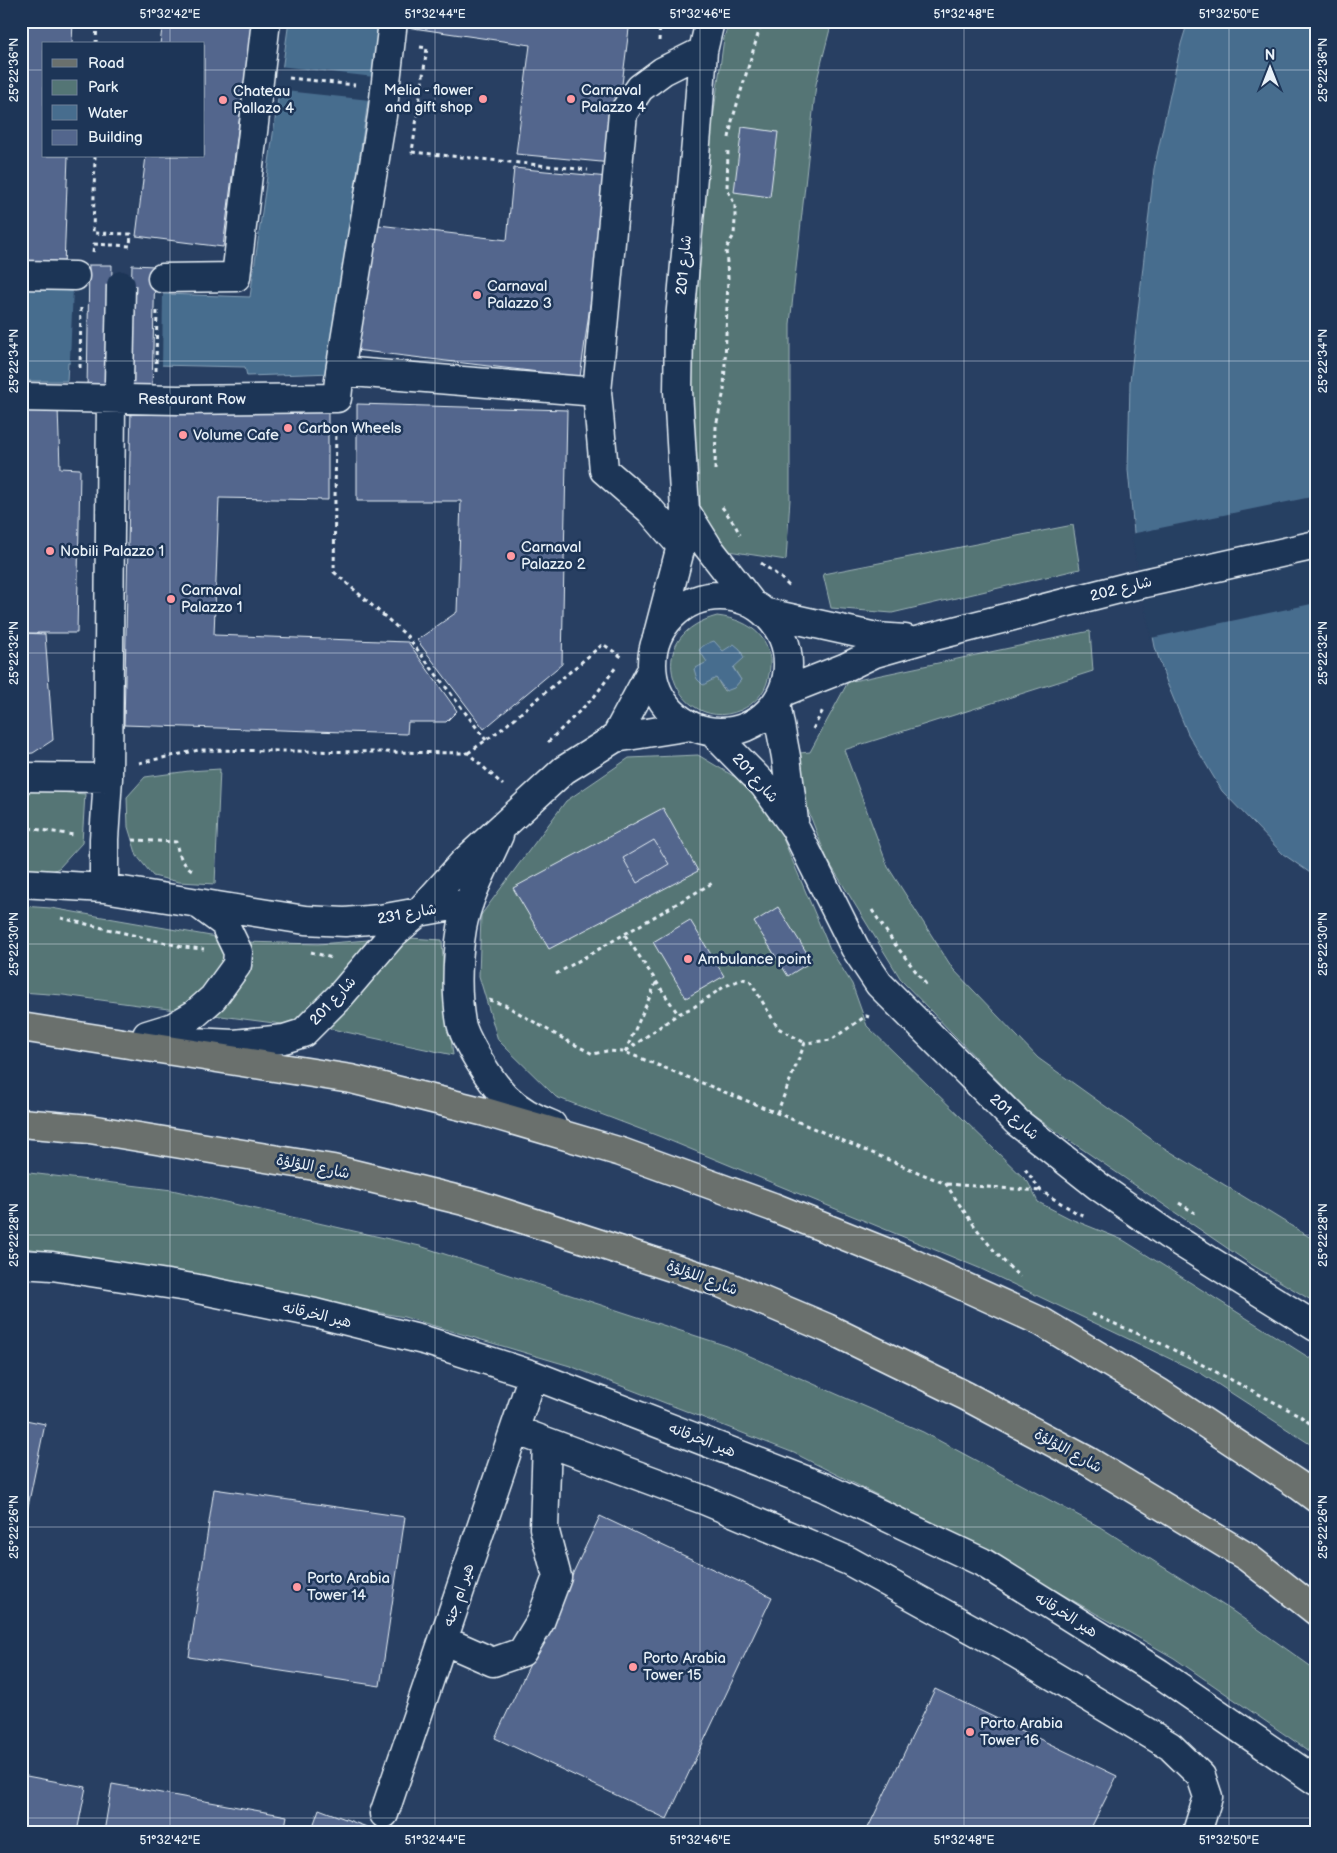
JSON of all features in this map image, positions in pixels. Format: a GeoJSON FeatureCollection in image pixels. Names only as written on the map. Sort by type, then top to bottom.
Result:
{"type":"FeatureCollection","features":[{"type":"Feature","properties":{"kind":"main road"},"geometry":{"type":"LineString","coordinates":[[21,1027],[351,1079],[485,1112],[621,1152],[773,1207],[910,1262],[1042,1322],[1158,1392],[1316,1498]]}},
{"type":"Feature","properties":{"kind":"main road","name":"شارع اللؤلؤة"},"geometry":{"type":"LineString","coordinates":[[21,1123],[90,1129],[333,1170],[476,1204],[718,1282],[827,1328],[957,1391],[1088,1461],[1247,1557],[1316,1611]]}},
{"type":"Feature","properties":{"kind":"street"},"geometry":{"type":"LineString","coordinates":[[160,291],[236,277],[266,21]]}},
{"type":"Feature","properties":{"kind":"street"},"geometry":{"type":"LineString","coordinates":[[393,21],[382,116],[340,371],[597,392]]}},
{"type":"Feature","properties":{"kind":"street","name":"شارع 201"},"geometry":{"type":"LineString","coordinates":[[658,634],[681,546],[685,510],[678,391],[679,331],[703,51],[710,21]]}},
{"type":"Feature","properties":{"kind":"street"},"geometry":{"type":"LineString","coordinates":[[681,546],[650,510],[604,470],[597,392],[624,113],[640,88],[663,71],[703,51]]}},
{"type":"Feature","properties":{"kind":"street"},"geometry":{"type":"LineString","coordinates":[[21,275],[78,289]]}},
{"type":"Feature","properties":{"kind":"street"},"geometry":{"type":"LineString","coordinates":[[104,888],[104,839],[108,774],[114,400],[121,285]]}},
{"type":"Feature","properties":{"kind":"street","name":"Restaurant Row"},"geometry":{"type":"LineString","coordinates":[[21,396],[114,400],[337,398],[340,371]]}},
{"type":"Feature","properties":{"kind":"street","name":"شارع 201"},"geometry":{"type":"LineString","coordinates":[[685,510],[708,547],[759,607]]}},
{"type":"Feature","properties":{"kind":"street","name":"شارع 202"},"geometry":{"type":"LineString","coordinates":[[780,698],[875,653],[927,638],[1127,587],[1316,545]]}},
{"type":"Feature","properties":{"kind":"street"},"geometry":{"type":"LineString","coordinates":[[729,595],[759,607],[781,630],[788,650],[789,672],[780,698],[766,715],[754,723],[726,732],[701,729],[676,716],[664,703],[655,687],[652,669],[654,646],[658,634],[670,617],[687,603],[707,596],[729,595]]}},
{"type":"Feature","properties":{"kind":"street","name":"شارع 202"},"geometry":{"type":"LineString","coordinates":[[759,607],[876,637],[898,639],[927,638]]}},
{"type":"Feature","properties":{"kind":"street","name":"شارع 201"},"geometry":{"type":"LineString","coordinates":[[615,738],[652,669]]}},
{"type":"Feature","properties":{"kind":"street","name":"شارع 201"},"geometry":{"type":"LineString","coordinates":[[780,698],[788,782],[795,828]]}},
{"type":"Feature","properties":{"kind":"street","name":"شارع 201"},"geometry":{"type":"LineString","coordinates":[[101,1039],[234,1044],[284,1039],[303,1033],[341,995],[393,934],[419,912],[465,861],[505,822],[564,770],[615,738],[701,729],[764,784],[795,828],[854,948],[879,984],[1016,1122],[1098,1186],[1167,1234],[1316,1327]]}},
{"type":"Feature","properties":{"kind":"street"},"geometry":{"type":"LineString","coordinates":[[21,777],[108,774]]}},
{"type":"Feature","properties":{"kind":"street","name":"شارع 201"},"geometry":{"type":"LineString","coordinates":[[505,822],[469,902],[462,927],[458,989],[461,1025],[492,1082],[506,1098],[522,1111],[545,1123],[621,1152]]}},
{"type":"Feature","properties":{"kind":"street","name":"شارع 231"},"geometry":{"type":"LineString","coordinates":[[21,883],[104,888],[305,920],[345,922],[380,919],[469,902]]}},
{"type":"Feature","properties":{"kind":"street"},"geometry":{"type":"LineString","coordinates":[[101,1039],[150,1035],[173,1027],[195,1014],[213,998],[227,981],[237,965],[238,952],[224,923],[194,902]]}},
{"type":"Feature","properties":{"kind":"street","name":"هير الخرقانه"},"geometry":{"type":"LineString","coordinates":[[21,1264],[52,1266],[193,1288],[315,1313],[427,1342],[533,1375],[823,1487],[982,1562],[1158,1674],[1315,1780]]}},
{"type":"Feature","properties":{"kind":"street","name":"هير ام جنه"},"geometry":{"type":"LineString","coordinates":[[384,1814],[533,1375]]}},
{"type":"Feature","properties":{"kind":"street"},"geometry":{"type":"LineString","coordinates":[[515,1430],[704,1500],[849,1561],[1085,1694],[1170,1746],[1201,1776],[1208,1797],[1197,1832]]}},
{"type":"Feature","properties":{"kind":"street"},"geometry":{"type":"LineString","coordinates":[[443,1640],[493,1662],[522,1652],[540,1622],[557,1577],[544,1528],[547,1442]]}},
{"type":"Feature","properties":{"kind":"path"},"geometry":{"type":"LineString","coordinates":[[96,42],[97,21]]}},
{"type":"Feature","properties":{"kind":"path"},"geometry":{"type":"LineString","coordinates":[[659,47],[660,21]]}},
{"type":"Feature","properties":{"kind":"path"},"geometry":{"type":"LineString","coordinates":[[729,140],[732,121],[762,21]]}},
{"type":"Feature","properties":{"kind":"path"},"geometry":{"type":"LineString","coordinates":[[418,47],[427,48],[412,152],[618,173]]}},
{"type":"Feature","properties":{"kind":"path"},"geometry":{"type":"LineString","coordinates":[[287,78],[379,88]]}},
{"type":"Feature","properties":{"kind":"path"},"geometry":{"type":"LineString","coordinates":[[715,478],[716,426],[724,391],[728,278],[726,248],[734,235],[736,220],[736,205],[727,189],[728,147]]}},
{"type":"Feature","properties":{"kind":"path"},"geometry":{"type":"LineString","coordinates":[[94,244],[130,246],[131,234],[93,233],[95,158]]}},
{"type":"Feature","properties":{"kind":"path"},"geometry":{"type":"LineString","coordinates":[[78,289],[81,320],[80,373]]}},
{"type":"Feature","properties":{"kind":"path"},"geometry":{"type":"LineString","coordinates":[[156,375],[155,322],[160,291]]}},
{"type":"Feature","properties":{"kind":"path"},"geometry":{"type":"LineString","coordinates":[[81,320],[88,321]]}},
{"type":"Feature","properties":{"kind":"path"},"geometry":{"type":"LineString","coordinates":[[336,425],[334,572],[407,636],[486,740]]}},
{"type":"Feature","properties":{"kind":"path"},"geometry":{"type":"LineString","coordinates":[[717,501],[736,525],[741,539]]}},
{"type":"Feature","properties":{"kind":"path"},"geometry":{"type":"LineString","coordinates":[[754,558],[780,577],[793,590]]}},
{"type":"Feature","properties":{"kind":"path"},"geometry":{"type":"LineString","coordinates":[[108,774],[199,750],[468,752],[503,728],[603,644],[624,657],[594,698],[546,745]]}},
{"type":"Feature","properties":{"kind":"path"},"geometry":{"type":"LineString","coordinates":[[810,733],[825,706]]}},
{"type":"Feature","properties":{"kind":"path"},"geometry":{"type":"LineString","coordinates":[[468,752],[504,786],[499,791]]}},
{"type":"Feature","properties":{"kind":"path"},"geometry":{"type":"LineString","coordinates":[[556,974],[714,882]]}},
{"type":"Feature","properties":{"kind":"path"},"geometry":{"type":"LineString","coordinates":[[868,905],[899,951],[928,987]]}},
{"type":"Feature","properties":{"kind":"path"},"geometry":{"type":"LineString","coordinates":[[60,917],[183,947],[238,952]]}},
{"type":"Feature","properties":{"kind":"path"},"geometry":{"type":"LineString","coordinates":[[625,934],[678,1014]]}},
{"type":"Feature","properties":{"kind":"path"},"geometry":{"type":"LineString","coordinates":[[302,950],[363,968]]}},
{"type":"Feature","properties":{"kind":"path"},"geometry":{"type":"LineString","coordinates":[[625,1052],[678,1014],[694,1007],[725,986],[743,979],[750,981],[778,1028],[806,1042]]}},
{"type":"Feature","properties":{"kind":"path"},"geometry":{"type":"LineString","coordinates":[[625,1052],[656,983]]}},
{"type":"Feature","properties":{"kind":"path"},"geometry":{"type":"LineString","coordinates":[[483,998],[505,1005],[560,1037],[594,1054],[607,1051],[625,1052],[946,1184],[1041,1192]]}},
{"type":"Feature","properties":{"kind":"path"},"geometry":{"type":"LineString","coordinates":[[946,1184],[960,1206],[1004,1262],[1023,1279]]}},
{"type":"Feature","properties":{"kind":"path"},"geometry":{"type":"LineString","coordinates":[[1178,1202],[1202,1217]]}},
{"type":"Feature","properties":{"kind":"path"},"geometry":{"type":"LineString","coordinates":[[1091,1314],[1164,1345],[1299,1415],[1316,1428]]}},
{"type":"Feature","properties":{"kind":"green space"},"geometry":{"type":"Polygon","coordinates":[[[729,21],[832,21],[816,84],[790,324],[790,499],[786,560],[722,550],[691,502],[691,280],[724,38],[729,21]]]}},
{"type":"Feature","properties":{"kind":"green space"},"geometry":{"type":"Polygon","coordinates":[[[1073,525],[1080,569],[892,613],[831,608],[823,574],[1073,525]]]}},
{"type":"Feature","properties":{"kind":"green space"},"geometry":{"type":"Polygon","coordinates":[[[717,616],[741,622],[759,635],[765,643],[769,654],[770,666],[767,684],[762,693],[750,705],[741,710],[719,715],[700,710],[684,698],[675,681],[672,663],[677,644],[691,627],[717,616]],[[723,651],[707,662],[724,691],[734,687],[741,680],[723,651]]]}},
{"type":"Feature","properties":{"kind":"green space"},"geometry":{"type":"Polygon","coordinates":[[[1090,631],[1093,671],[844,750],[888,867],[953,969],[1038,1058],[1161,1146],[1316,1241],[1316,1303],[1249,1263],[1028,1112],[902,981],[827,859],[804,800],[800,753],[810,752],[848,682],[1090,631]]]}},
{"type":"Feature","properties":{"kind":"green space"},"geometry":{"type":"Polygon","coordinates":[[[698,755],[735,777],[773,815],[830,949],[852,984],[867,1026],[1028,1182],[1038,1202],[1071,1219],[1123,1240],[1316,1362],[1316,1448],[1202,1374],[979,1268],[661,1137],[556,1097],[498,1040],[479,976],[481,915],[566,801],[629,758],[698,755]]]}},
{"type":"Feature","properties":{"kind":"green space"},"geometry":{"type":"Polygon","coordinates":[[[220,769],[215,884],[179,882],[153,876],[137,856],[128,827],[127,797],[145,777],[220,769]]]}},
{"type":"Feature","properties":{"kind":"green space"},"geometry":{"type":"Polygon","coordinates":[[[32,790],[85,794],[82,843],[59,868],[46,874],[21,873],[21,802],[32,790]]]}},
{"type":"Feature","properties":{"kind":"green space"},"geometry":{"type":"Polygon","coordinates":[[[21,906],[51,908],[245,942],[318,944],[368,940],[314,1009],[289,1025],[63,995],[21,992],[21,906]]]}},
{"type":"Feature","properties":{"kind":"green space"},"geometry":{"type":"Polygon","coordinates":[[[409,938],[442,940],[444,979],[453,1055],[327,1028],[409,938]]]}},
{"type":"Feature","properties":{"kind":"green space"},"geometry":{"type":"Polygon","coordinates":[[[21,1172],[172,1190],[420,1246],[727,1346],[923,1432],[1100,1527],[1234,1612],[1316,1670],[1316,1756],[1174,1658],[972,1543],[794,1453],[570,1366],[404,1317],[21,1247],[21,1172]]]}},
{"type":"Feature","properties":{"kind":"water"},"geometry":{"type":"Polygon","coordinates":[[[289,21],[380,21],[338,301],[333,373],[247,376],[245,367],[68,363],[67,381],[28,381],[28,379],[21,379],[21,289],[250,297],[289,21]]]}},
{"type":"Feature","properties":{"kind":"water"},"geometry":{"type":"Polygon","coordinates":[[[1188,21],[1316,21],[1316,877],[1283,854],[1222,791],[1188,734],[1167,683],[1155,647],[1135,543],[1128,470],[1130,382],[1154,169],[1181,44],[1188,21]]]}},
{"type":"Feature","properties":{"kind":"water"},"geometry":{"type":"Polygon","coordinates":[[[714,641],[723,651],[734,644],[740,649],[744,658],[733,668],[741,680],[734,688],[726,691],[716,678],[703,685],[697,679],[694,669],[707,662],[699,650],[706,644],[714,641]]]}},
{"type":"Feature","properties":{"kind":"pier"},"geometry":{"type":"Polygon","coordinates":[[[279,66],[374,77],[370,100],[276,90],[279,66]]]}},
{"type":"Feature","properties":{"kind":"pier"},"geometry":{"type":"Polygon","coordinates":[[[73,288],[163,292],[162,368],[70,366],[69,383],[73,288]]]}},
{"type":"Feature","properties":{"kind":"pier"},"geometry":{"type":"Polygon","coordinates":[[[1316,496],[1316,603],[1151,638],[1131,534],[1316,496]]]}},
{"type":"Feature","properties":{"kind":"building"},"geometry":{"type":"Polygon","coordinates":[[[21,21],[73,21],[72,42],[42,42],[42,158],[68,158],[64,267],[21,266],[21,21]]]}},
{"type":"Feature","properties":{"kind":"building","name":"Chateau Pallazo 4"},"geometry":{"type":"Polygon","coordinates":[[[163,21],[252,21],[223,247],[136,236],[146,158],[205,158],[205,42],[160,42],[163,21]]]}},
{"type":"Feature","properties":{"kind":"building","name":"Carnaval Palazzo 4"},"geometry":{"type":"Polygon","coordinates":[[[407,21],[630,21],[612,163],[516,154],[530,45],[406,27],[407,21]]]}},
{"type":"Feature","properties":{"kind":"building"},"geometry":{"type":"Polygon","coordinates":[[[742,127],[778,132],[770,197],[734,192],[742,127]]]}},
{"type":"Feature","properties":{"kind":"building","name":"Carnaval Palazzo 3"},"geometry":{"type":"Polygon","coordinates":[[[514,168],[608,177],[580,377],[355,350],[370,224],[507,240],[514,168]]]}},
{"type":"Feature","properties":{"kind":"building"},"geometry":{"type":"Polygon","coordinates":[[[89,265],[112,265],[110,389],[87,389],[89,265]]]}},
{"type":"Feature","properties":{"kind":"building"},"geometry":{"type":"Polygon","coordinates":[[[132,265],[155,266],[152,389],[128,389],[132,265]]]}},
{"type":"Feature","properties":{"kind":"building","name":"Carnaval Palazzo 2"},"geometry":{"type":"Polygon","coordinates":[[[357,404],[567,410],[562,664],[484,729],[417,640],[457,612],[461,501],[357,501],[357,404]]]}},
{"type":"Feature","properties":{"kind":"building","name":"Nobili Palazzo 1"},"geometry":{"type":"Polygon","coordinates":[[[21,407],[58,408],[60,468],[80,469],[77,633],[21,633],[21,407]]]}},
{"type":"Feature","properties":{"kind":"building","name":"Carnaval Palazzo 1"},"geometry":{"type":"Polygon","coordinates":[[[131,408],[328,412],[328,500],[219,498],[214,635],[408,642],[457,711],[446,722],[408,722],[407,734],[124,725],[131,408]]]}},
{"type":"Feature","properties":{"kind":"building"},"geometry":{"type":"Polygon","coordinates":[[[21,633],[45,634],[53,740],[33,753],[22,754],[22,765],[21,633]]]}},
{"type":"Feature","properties":{"kind":"building"},"geometry":{"type":"Polygon","coordinates":[[[663,808],[698,871],[549,949],[513,888],[663,808]]]}},
{"type":"Feature","properties":{"kind":"building"},"geometry":{"type":"Polygon","coordinates":[[[654,840],[669,864],[637,883],[623,858],[654,840]]]}},
{"type":"Feature","properties":{"kind":"building"},"geometry":{"type":"Polygon","coordinates":[[[778,907],[812,961],[788,976],[754,922],[778,907]]]}},
{"type":"Feature","properties":{"kind":"building","name":"Ambulance point"},"geometry":{"type":"Polygon","coordinates":[[[690,920],[724,976],[686,998],[653,942],[690,920]]]}},
{"type":"Feature","properties":{"kind":"building"},"geometry":{"type":"Polygon","coordinates":[[[21,1419],[45,1424],[21,1540],[21,1419]]]}},
{"type":"Feature","properties":{"kind":"building","name":"Porto Arabia Tower 14"},"geometry":{"type":"Polygon","coordinates":[[[214,1489],[405,1517],[380,1686],[189,1657],[214,1489]]]}},
{"type":"Feature","properties":{"kind":"building","name":"Porto Arabia Tower 15"},"geometry":{"type":"Polygon","coordinates":[[[600,1516],[772,1597],[667,1819],[495,1738],[600,1516]]]}},
{"type":"Feature","properties":{"kind":"building","name":"Porto Arabia Tower 16"},"geometry":{"type":"Polygon","coordinates":[[[935,1689],[1117,1776],[1089,1832],[866,1832],[935,1689]]]}},
{"type":"Feature","properties":{"kind":"building"},"geometry":{"type":"Polygon","coordinates":[[[21,1775],[86,1787],[77,1832],[21,1832],[21,1775]]]}},
{"type":"Feature","properties":{"kind":"building"},"geometry":{"type":"Polygon","coordinates":[[[112,1784],[287,1816],[284,1832],[104,1832],[112,1784]]]}},
{"type":"Feature","properties":{"kind":"building"},"geometry":{"type":"Polygon","coordinates":[[[319,1809],[380,1832],[311,1832],[319,1809]]]}},
{"type":"Feature","properties":{"kind":"place","name":"Melia - flower and gift shop"},"geometry":{"type":"Point","coordinates":[483,99]}},
{"type":"Feature","properties":{"kind":"place","name":"Carnaval Palazzo 4"},"geometry":{"type":"Point","coordinates":[571,99]}},
{"type":"Feature","properties":{"kind":"place","name":"Chateau Pallazo 4"},"geometry":{"type":"Point","coordinates":[223,100]}},
{"type":"Feature","properties":{"kind":"place","name":"Carnaval Palazzo 3"},"geometry":{"type":"Point","coordinates":[477,295]}},
{"type":"Feature","properties":{"kind":"place","name":"Carbon Wheels"},"geometry":{"type":"Point","coordinates":[288,428]}},
{"type":"Feature","properties":{"kind":"place","name":"Volume Cafe"},"geometry":{"type":"Point","coordinates":[183,435]}},
{"type":"Feature","properties":{"kind":"place","name":"Nobili Palazzo 1"},"geometry":{"type":"Point","coordinates":[50,551]}},
{"type":"Feature","properties":{"kind":"place","name":"Carnaval Palazzo 2"},"geometry":{"type":"Point","coordinates":[511,556]}},
{"type":"Feature","properties":{"kind":"place","name":"Carnaval Palazzo 1"},"geometry":{"type":"Point","coordinates":[171,599]}},
{"type":"Feature","properties":{"kind":"place","name":"Ambulance point"},"geometry":{"type":"Point","coordinates":[688,959]}},
{"type":"Feature","properties":{"kind":"place","name":"Porto Arabia Tower 14"},"geometry":{"type":"Point","coordinates":[297,1587]}},
{"type":"Feature","properties":{"kind":"place","name":"Porto Arabia Tower 15"},"geometry":{"type":"Point","coordinates":[633,1667]}},
{"type":"Feature","properties":{"kind":"place","name":"Porto Arabia Tower 16"},"geometry":{"type":"Point","coordinates":[970,1732]}}]}
